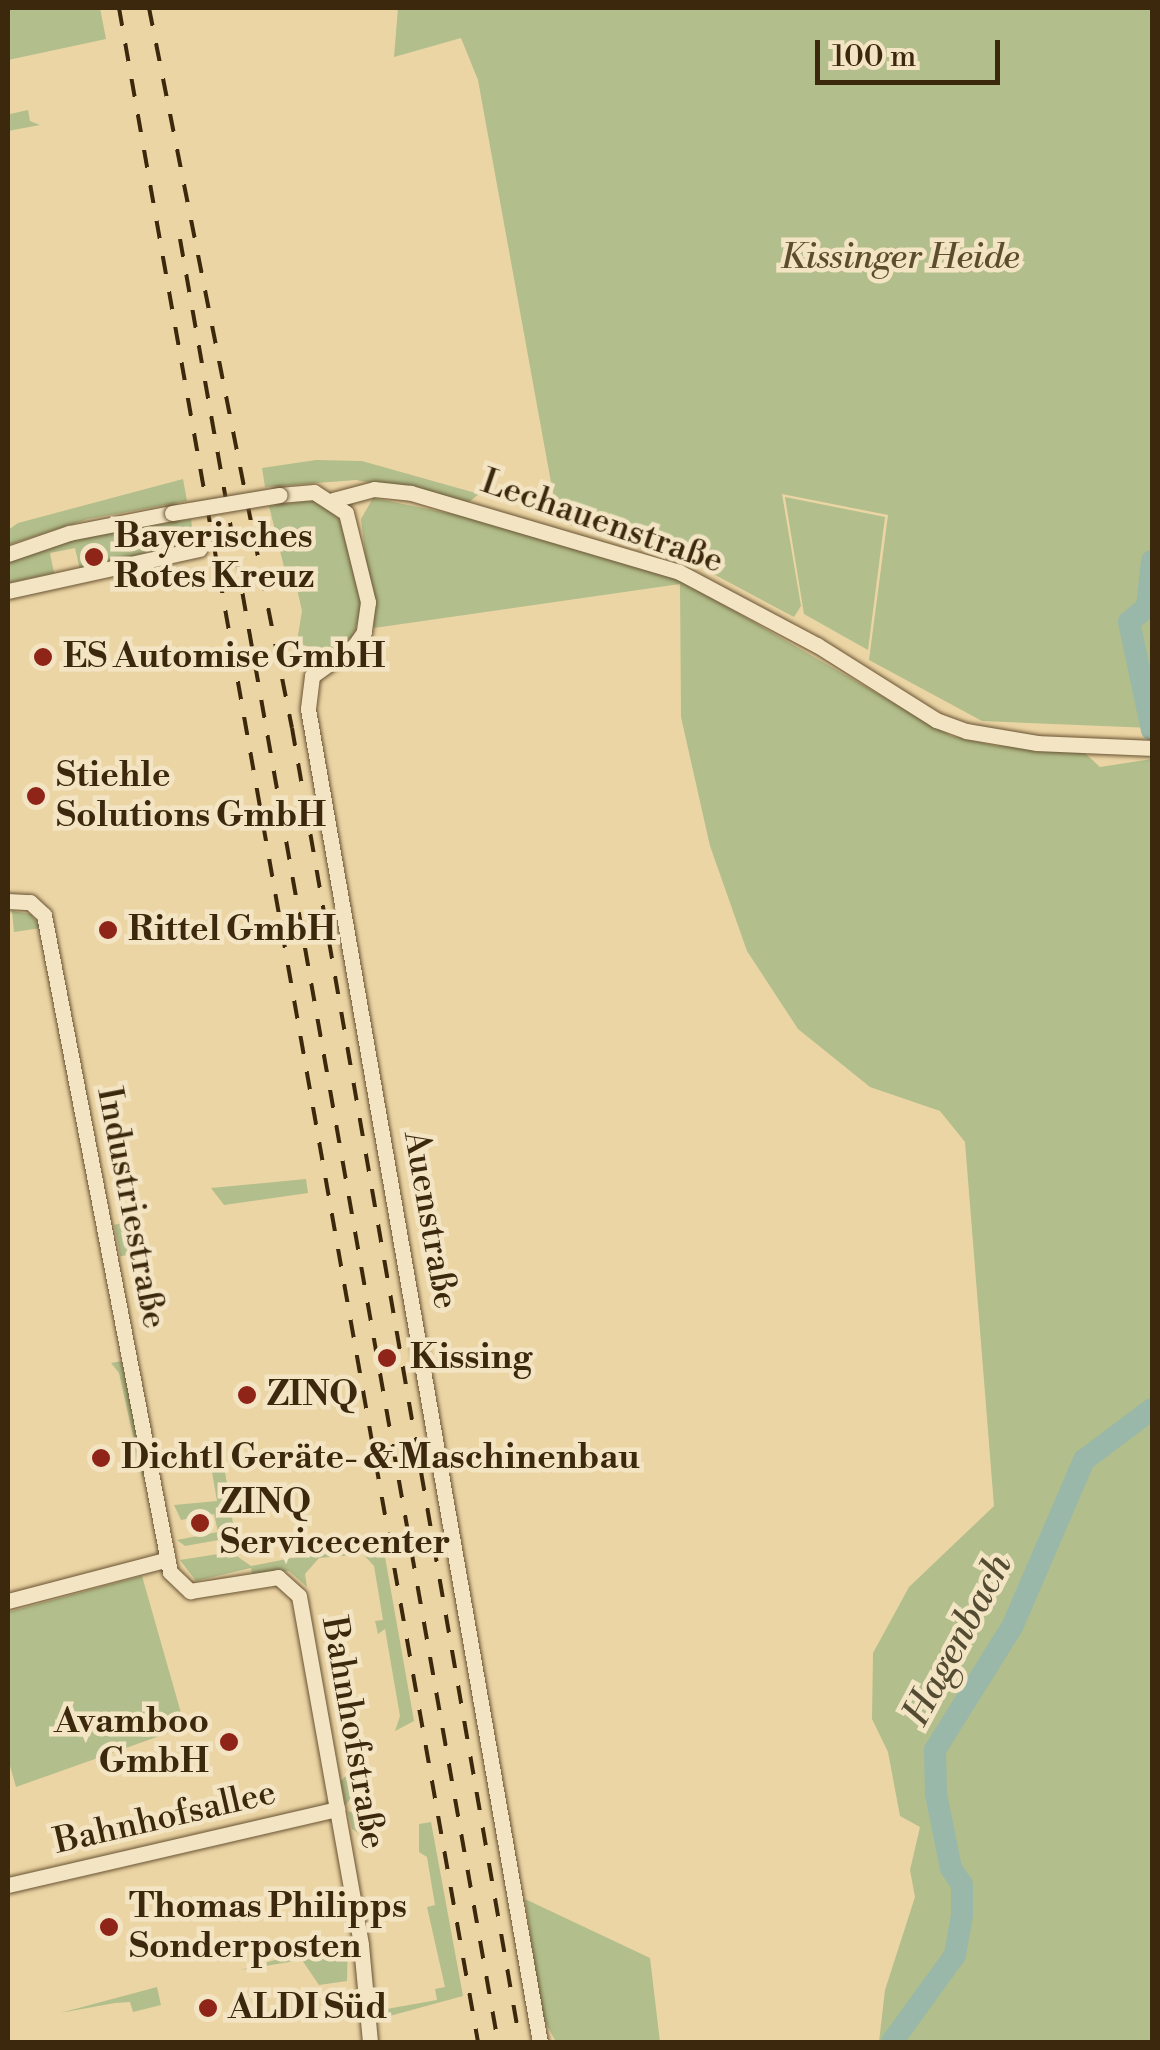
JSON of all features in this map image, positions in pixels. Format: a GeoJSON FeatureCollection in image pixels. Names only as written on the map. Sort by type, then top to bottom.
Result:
{"type":"FeatureCollection","features":[{"type":"Feature","properties":{"kind":"street","name":"Lechauenstraße"},"geometry":{"type":"LineString","coordinates":[[8,554],[69,533],[279,494],[314,492],[334,500],[374,488],[410,493],[680,572],[817,644],[936,720],[966,731],[1023,741],[1150,748]]}},
{"type":"Feature","properties":{"kind":"street","name":"Auenstraße"},"geometry":{"type":"LineString","coordinates":[[334,500],[353,528],[368,617],[355,645],[312,676],[308,709],[540,2042]]}},
{"type":"Feature","properties":{"kind":"street"},"geometry":{"type":"LineString","coordinates":[[8,591],[199,548]]}},
{"type":"Feature","properties":{"kind":"street","name":"Industriestraße"},"geometry":{"type":"LineString","coordinates":[[8,901],[30,902],[44,915],[168,1557]]}},
{"type":"Feature","properties":{"kind":"street"},"geometry":{"type":"LineString","coordinates":[[8,1601],[168,1557]]}},
{"type":"Feature","properties":{"kind":"street","name":"Bahnhofstraße"},"geometry":{"type":"LineString","coordinates":[[168,1557],[174,1580],[190,1591],[278,1577],[291,1583],[336,1809],[370,2042]]}},
{"type":"Feature","properties":{"kind":"street","name":"Bahnhofsallee"},"geometry":{"type":"LineString","coordinates":[[8,1884],[336,1809]]}},
{"type":"Feature","properties":{"kind":"green space"},"geometry":{"type":"Polygon","coordinates":[[[8,8],[100,8],[106,39],[8,60],[8,8]]]}},
{"type":"Feature","properties":{"kind":"green space","name":"Kissinger Heide"},"geometry":{"type":"Polygon","coordinates":[[[398,8],[1152,8],[1152,728],[982,721],[869,660],[888,515],[782,494],[801,606],[794,617],[704,569],[558,521],[478,80],[461,38],[394,57],[398,8]]]}},
{"type":"Feature","properties":{"kind":"green space"},"geometry":{"type":"Polygon","coordinates":[[[8,103],[10,114],[28,110],[30,121],[40,125],[8,131],[8,103]]]}},
{"type":"Feature","properties":{"kind":"green space"},"geometry":{"type":"Polygon","coordinates":[[[316,460],[362,461],[479,494],[469,502],[356,480],[265,487],[262,468],[316,460]]]}},
{"type":"Feature","properties":{"kind":"green space"},"geometry":{"type":"Polygon","coordinates":[[[183,479],[187,501],[88,519],[8,545],[8,530],[18,523],[183,479]]]}},
{"type":"Feature","properties":{"kind":"green space"},"geometry":{"type":"Polygon","coordinates":[[[785,497],[885,517],[868,650],[804,614],[785,497]]]}},
{"type":"Feature","properties":{"kind":"green space"},"geometry":{"type":"Polygon","coordinates":[[[373,498],[488,521],[679,579],[951,736],[997,746],[1076,745],[1100,767],[1152,759],[1152,2042],[879,2042],[885,1990],[915,1897],[910,1870],[920,1827],[900,1816],[888,1752],[872,1719],[873,1653],[909,1587],[994,1506],[965,1142],[940,1111],[870,1087],[798,1029],[747,951],[710,846],[681,717],[680,584],[374,628],[361,519],[373,498]]]}},
{"type":"Feature","properties":{"kind":"green space"},"geometry":{"type":"Polygon","coordinates":[[[317,500],[344,523],[361,605],[354,636],[320,654],[297,641],[302,611],[295,580],[286,575],[269,506],[317,500]]]}},
{"type":"Feature","properties":{"kind":"green space"},"geometry":{"type":"Polygon","coordinates":[[[191,519],[194,540],[80,570],[75,548],[50,553],[54,573],[8,583],[8,563],[26,555],[79,538],[191,519]]]}},
{"type":"Feature","properties":{"kind":"green space"},"geometry":{"type":"Polygon","coordinates":[[[12,911],[31,914],[41,928],[14,932],[12,911]]]}},
{"type":"Feature","properties":{"kind":"green space"},"geometry":{"type":"Polygon","coordinates":[[[306,1179],[308,1193],[224,1205],[211,1188],[306,1179]]]}},
{"type":"Feature","properties":{"kind":"green space"},"geometry":{"type":"Polygon","coordinates":[[[129,1222],[135,1253],[120,1256],[114,1225],[129,1222]]]}},
{"type":"Feature","properties":{"kind":"green space"},"geometry":{"type":"Polygon","coordinates":[[[122,1361],[145,1476],[119,1373],[111,1363],[122,1361]]]}},
{"type":"Feature","properties":{"kind":"green space"},"geometry":{"type":"Polygon","coordinates":[[[222,1452],[234,1530],[224,1539],[185,1546],[177,1540],[218,1532],[214,1514],[181,1520],[174,1505],[217,1501],[209,1454],[222,1452]]]}},
{"type":"Feature","properties":{"kind":"green space"},"geometry":{"type":"Polygon","coordinates":[[[382,1540],[414,1721],[395,1731],[400,1716],[385,1629],[378,1634],[375,1621],[383,1620],[374,1566],[363,1554],[319,1558],[305,1574],[307,1587],[289,1571],[252,1574],[251,1568],[196,1581],[180,1560],[231,1552],[251,1566],[382,1540]]]}},
{"type":"Feature","properties":{"kind":"green space"},"geometry":{"type":"Polygon","coordinates":[[[142,1576],[185,1727],[16,1787],[8,1759],[8,1612],[142,1576]]]}},
{"type":"Feature","properties":{"kind":"green space"},"geometry":{"type":"Polygon","coordinates":[[[354,1767],[364,1778],[346,1805],[340,1782],[354,1767]]]}},
{"type":"Feature","properties":{"kind":"green space"},"geometry":{"type":"Polygon","coordinates":[[[348,1811],[360,1815],[374,1833],[363,1836],[352,1829],[348,1811]]]}},
{"type":"Feature","properties":{"kind":"green space"},"geometry":{"type":"Polygon","coordinates":[[[431,1822],[463,1996],[375,2020],[374,2001],[381,2010],[437,2000],[435,1989],[445,1987],[427,1907],[435,1905],[427,1857],[419,1852],[419,1824],[431,1822]]]}},
{"type":"Feature","properties":{"kind":"green space"},"geometry":{"type":"Polygon","coordinates":[[[525,1899],[650,1958],[660,2042],[556,2042],[542,2016],[525,1899]]]}},
{"type":"Feature","properties":{"kind":"green space"},"geometry":{"type":"Polygon","coordinates":[[[348,1939],[347,1981],[319,1985],[302,1960],[240,1970],[348,1939]]]}},
{"type":"Feature","properties":{"kind":"green space"},"geometry":{"type":"Polygon","coordinates":[[[157,1987],[161,2005],[133,2012],[130,2002],[115,2003],[60,2013],[157,1987]]]}},
{"type":"Feature","properties":{"kind":"waterway","name":"Hagenbach"},"geometry":{"type":"LineString","coordinates":[[1152,561],[1147,607],[1129,622],[1152,730]]}},
{"type":"Feature","properties":{"kind":"waterway","name":"Hagenbach"},"geometry":{"type":"LineString","coordinates":[[892,2042],[955,1955],[962,1915],[962,1885],[951,1868],[936,1794],[935,1750],[1013,1625],[1084,1460],[1152,1409]]}},
{"type":"Feature","properties":{"kind":"railway"},"geometry":{"type":"LineString","coordinates":[[119,8],[478,2042]]}},
{"type":"Feature","properties":{"kind":"railway"},"geometry":{"type":"LineString","coordinates":[[149,8],[292,728],[520,2042]]}},
{"type":"Feature","properties":{"kind":"railway"},"geometry":{"type":"LineString","coordinates":[[180,239],[498,2042]]}},
{"type":"Feature","properties":{"kind":"place","name":"Bayerisches Rotes Kreuz"},"geometry":{"type":"Point","coordinates":[94,557]}},
{"type":"Feature","properties":{"kind":"place","name":"ES Automise GmbH"},"geometry":{"type":"Point","coordinates":[43,657]}},
{"type":"Feature","properties":{"kind":"place","name":"Stiehle Solutions GmbH"},"geometry":{"type":"Point","coordinates":[36,796]}},
{"type":"Feature","properties":{"kind":"place","name":"Rittel GmbH"},"geometry":{"type":"Point","coordinates":[108,930]}},
{"type":"Feature","properties":{"kind":"place","name":"Kissing"},"geometry":{"type":"Point","coordinates":[387,1358]}},
{"type":"Feature","properties":{"kind":"place","name":"ZINQ"},"geometry":{"type":"Point","coordinates":[247,1395]}},
{"type":"Feature","properties":{"kind":"place","name":"Dichtl Geräte- & Maschinenbau"},"geometry":{"type":"Point","coordinates":[101,1458]}},
{"type":"Feature","properties":{"kind":"place","name":"ZINQ Servicecenter"},"geometry":{"type":"Point","coordinates":[200,1523]}},
{"type":"Feature","properties":{"kind":"place","name":"Avamboo GmbH"},"geometry":{"type":"Point","coordinates":[229,1742]}},
{"type":"Feature","properties":{"kind":"place","name":"Thomas Philipps Sonderposten"},"geometry":{"type":"Point","coordinates":[109,1927]}},
{"type":"Feature","properties":{"kind":"place","name":"ALDI Süd"},"geometry":{"type":"Point","coordinates":[208,2008]}}]}
